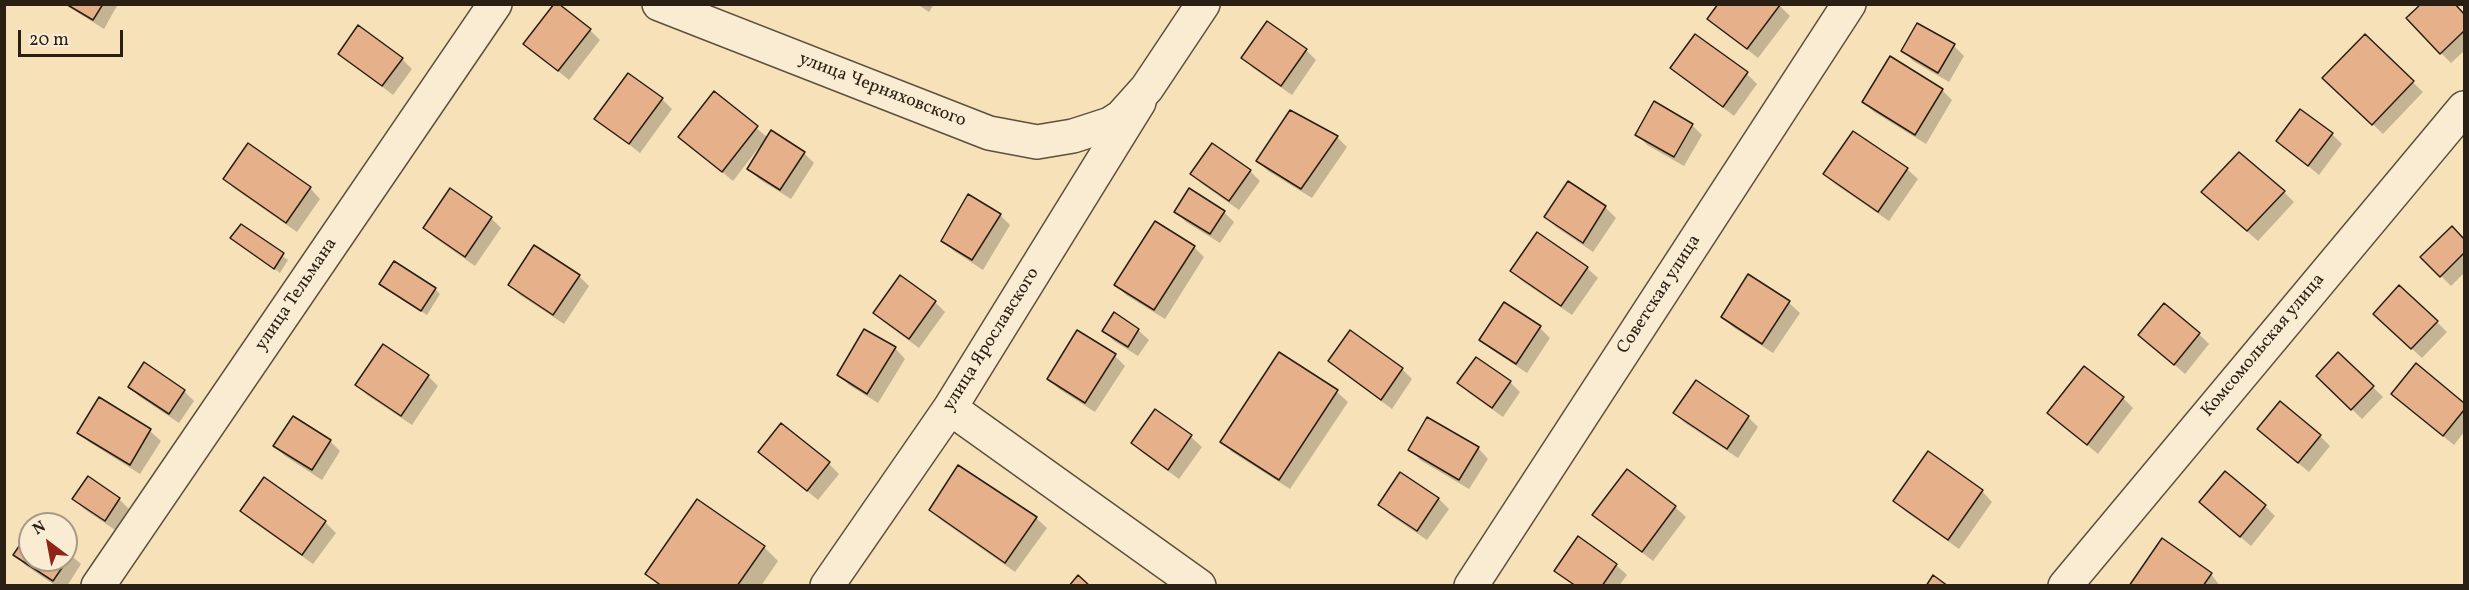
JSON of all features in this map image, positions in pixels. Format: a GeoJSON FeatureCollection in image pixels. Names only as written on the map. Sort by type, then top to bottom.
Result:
{"type":"FeatureCollection","features":[{"type":"Feature","properties":{"kind":"street","name":"улица Тельмана"},"geometry":{"type":"LineString","coordinates":[[98,585],[495,4]]}},
{"type":"Feature","properties":{"kind":"street","name":"улица Черняховского"},"geometry":{"type":"LineString","coordinates":[[659,4],[989,133],[1037,142],[1073,136],[1110,124]]}},
{"type":"Feature","properties":{"kind":"street","name":"улица Ярославского"},"geometry":{"type":"LineString","coordinates":[[827,585],[950,408],[1148,88],[1203,4]]}},
{"type":"Feature","properties":{"kind":"street","name":"Советская улица"},"geometry":{"type":"LineString","coordinates":[[1471,585],[1849,4]]}},
{"type":"Feature","properties":{"kind":"street","name":"улица Ярославского"},"geometry":{"type":"LineString","coordinates":[[1110,124],[1148,88]]}},
{"type":"Feature","properties":{"kind":"street","name":"Комсомольская улица"},"geometry":{"type":"LineString","coordinates":[[2065,585],[2464,108]]}},
{"type":"Feature","properties":{"kind":"street"},"geometry":{"type":"LineString","coordinates":[[950,408],[1199,585]]}},
{"type":"Feature","properties":{"kind":"building"},"geometry":{"type":"Polygon","coordinates":[[[66,4],[103,4],[93,20],[66,4]]]}},
{"type":"Feature","properties":{"kind":"building"},"geometry":{"type":"Polygon","coordinates":[[[554,4],[559,4],[591,29],[558,71],[523,44],[554,4]]]}},
{"type":"Feature","properties":{"kind":"building"},"geometry":{"type":"Polygon","coordinates":[[[1718,4],[1780,5],[1747,49],[1707,19],[1718,4]]]}},
{"type":"Feature","properties":{"kind":"building"},"geometry":{"type":"Polygon","coordinates":[[[2421,4],[2455,4],[2464,14],[2464,31],[2440,54],[2406,18],[2421,4]]]}},
{"type":"Feature","properties":{"kind":"building"},"geometry":{"type":"Polygon","coordinates":[[[1267,21],[1307,49],[1281,86],[1241,58],[1267,21]]]}},
{"type":"Feature","properties":{"kind":"building"},"geometry":{"type":"Polygon","coordinates":[[[1917,23],[1955,44],[1938,73],[1901,51],[1917,23]]]}},
{"type":"Feature","properties":{"kind":"building"},"geometry":{"type":"Polygon","coordinates":[[[358,25],[403,58],[382,86],[338,54],[358,25]]]}},
{"type":"Feature","properties":{"kind":"building"},"geometry":{"type":"Polygon","coordinates":[[[1695,34],[1748,72],[1723,107],[1670,68],[1695,34]]]}},
{"type":"Feature","properties":{"kind":"building"},"geometry":{"type":"Polygon","coordinates":[[[2365,34],[2414,81],[2372,125],[2322,78],[2365,34]]]}},
{"type":"Feature","properties":{"kind":"building"},"geometry":{"type":"Polygon","coordinates":[[[1890,56],[1943,89],[1915,135],[1862,102],[1890,56]]]}},
{"type":"Feature","properties":{"kind":"building"},"geometry":{"type":"Polygon","coordinates":[[[628,73],[663,98],[629,144],[594,119],[628,73]]]}},
{"type":"Feature","properties":{"kind":"building"},"geometry":{"type":"Polygon","coordinates":[[[714,91],[758,126],[722,172],[678,137],[714,91]]]}},
{"type":"Feature","properties":{"kind":"building"},"geometry":{"type":"Polygon","coordinates":[[[1654,101],[1693,124],[1674,157],[1635,135],[1654,101]]]}},
{"type":"Feature","properties":{"kind":"building"},"geometry":{"type":"Polygon","coordinates":[[[2300,109],[2333,133],[2308,166],[2276,141],[2300,109]]]}},
{"type":"Feature","properties":{"kind":"building"},"geometry":{"type":"Polygon","coordinates":[[[1290,110],[1338,136],[1301,189],[1256,161],[1290,110]]]}},
{"type":"Feature","properties":{"kind":"building"},"geometry":{"type":"Polygon","coordinates":[[[771,130],[805,152],[780,190],[747,169],[771,130]]]}},
{"type":"Feature","properties":{"kind":"building"},"geometry":{"type":"Polygon","coordinates":[[[1853,131],[1908,168],[1878,212],[1823,174],[1853,131]]]}},
{"type":"Feature","properties":{"kind":"building"},"geometry":{"type":"Polygon","coordinates":[[[248,143],[311,187],[286,223],[223,179],[248,143]]]}},
{"type":"Feature","properties":{"kind":"building"},"geometry":{"type":"Polygon","coordinates":[[[1212,143],[1251,170],[1229,201],[1190,174],[1212,143]]]}},
{"type":"Feature","properties":{"kind":"building"},"geometry":{"type":"Polygon","coordinates":[[[2239,152],[2285,191],[2247,231],[2201,192],[2239,152]]]}},
{"type":"Feature","properties":{"kind":"building"},"geometry":{"type":"Polygon","coordinates":[[[1568,181],[1606,206],[1583,243],[1544,217],[1568,181]]]}},
{"type":"Feature","properties":{"kind":"building"},"geometry":{"type":"Polygon","coordinates":[[[450,188],[492,217],[465,257],[423,228],[450,188]]]}},
{"type":"Feature","properties":{"kind":"building"},"geometry":{"type":"Polygon","coordinates":[[[1189,188],[1225,211],[1210,234],[1174,212],[1189,188]]]}},
{"type":"Feature","properties":{"kind":"building"},"geometry":{"type":"Polygon","coordinates":[[[968,194],[1001,214],[972,260],[941,241],[968,194]]]}},
{"type":"Feature","properties":{"kind":"building"},"geometry":{"type":"Polygon","coordinates":[[[1155,221],[1195,246],[1154,310],[1114,285],[1155,221]]]}},
{"type":"Feature","properties":{"kind":"building"},"geometry":{"type":"Polygon","coordinates":[[[241,224],[284,253],[274,269],[230,238],[241,224]]]}},
{"type":"Feature","properties":{"kind":"building"},"geometry":{"type":"Polygon","coordinates":[[[2452,226],[2464,239],[2464,253],[2440,277],[2420,257],[2452,226]]]}},
{"type":"Feature","properties":{"kind":"building"},"geometry":{"type":"Polygon","coordinates":[[[1537,232],[1588,267],[1561,306],[1510,271],[1537,232]]]}},
{"type":"Feature","properties":{"kind":"building"},"geometry":{"type":"Polygon","coordinates":[[[534,245],[580,275],[553,315],[508,285],[534,245]]]}},
{"type":"Feature","properties":{"kind":"building"},"geometry":{"type":"Polygon","coordinates":[[[394,261],[436,288],[421,311],[379,284],[394,261]]]}},
{"type":"Feature","properties":{"kind":"building"},"geometry":{"type":"Polygon","coordinates":[[[1748,274],[1790,301],[1762,344],[1721,317],[1748,274]]]}},
{"type":"Feature","properties":{"kind":"building"},"geometry":{"type":"Polygon","coordinates":[[[900,275],[936,301],[909,339],[873,313],[900,275]]]}},
{"type":"Feature","properties":{"kind":"building"},"geometry":{"type":"Polygon","coordinates":[[[2399,285],[2438,321],[2411,349],[2373,314],[2399,285]]]}},
{"type":"Feature","properties":{"kind":"building"},"geometry":{"type":"Polygon","coordinates":[[[1504,302],[1541,326],[1516,364],[1479,340],[1504,302]]]}},
{"type":"Feature","properties":{"kind":"building"},"geometry":{"type":"Polygon","coordinates":[[[2164,303],[2200,333],[2174,365],[2138,335],[2164,303]]]}},
{"type":"Feature","properties":{"kind":"building"},"geometry":{"type":"Polygon","coordinates":[[[1114,312],[1139,329],[1128,347],[1102,331],[1114,312]]]}},
{"type":"Feature","properties":{"kind":"building"},"geometry":{"type":"Polygon","coordinates":[[[864,329],[896,347],[867,394],[837,375],[864,329]]]}},
{"type":"Feature","properties":{"kind":"building"},"geometry":{"type":"Polygon","coordinates":[[[1077,330],[1116,354],[1085,403],[1047,379],[1077,330]]]}},
{"type":"Feature","properties":{"kind":"building"},"geometry":{"type":"Polygon","coordinates":[[[1350,330],[1403,368],[1381,400],[1328,361],[1350,330]]]}},
{"type":"Feature","properties":{"kind":"building"},"geometry":{"type":"Polygon","coordinates":[[[383,344],[429,375],[401,416],[355,385],[383,344]]]}},
{"type":"Feature","properties":{"kind":"building"},"geometry":{"type":"Polygon","coordinates":[[[1279,352],[1338,390],[1279,480],[1220,442],[1279,352]]]}},
{"type":"Feature","properties":{"kind":"building"},"geometry":{"type":"Polygon","coordinates":[[[2338,352],[2374,386],[2351,410],[2316,376],[2338,352]]]}},
{"type":"Feature","properties":{"kind":"building"},"geometry":{"type":"Polygon","coordinates":[[[1476,357],[1511,381],[1492,408],[1457,383],[1476,357]]]}},
{"type":"Feature","properties":{"kind":"building"},"geometry":{"type":"Polygon","coordinates":[[[144,362],[185,390],[169,414],[128,387],[144,362]]]}},
{"type":"Feature","properties":{"kind":"building"},"geometry":{"type":"Polygon","coordinates":[[[2416,363],[2464,403],[2464,410],[2443,436],[2391,394],[2416,363]]]}},
{"type":"Feature","properties":{"kind":"building"},"geometry":{"type":"Polygon","coordinates":[[[2084,366],[2124,397],[2087,445],[2047,413],[2084,366]]]}},
{"type":"Feature","properties":{"kind":"building"},"geometry":{"type":"Polygon","coordinates":[[[1696,380],[1749,416],[1727,449],[1673,413],[1696,380]]]}},
{"type":"Feature","properties":{"kind":"building"},"geometry":{"type":"Polygon","coordinates":[[[99,397],[151,429],[130,465],[77,433],[99,397]]]}},
{"type":"Feature","properties":{"kind":"building"},"geometry":{"type":"Polygon","coordinates":[[[2280,401],[2321,435],[2298,463],[2257,429],[2280,401]]]}},
{"type":"Feature","properties":{"kind":"building"},"geometry":{"type":"Polygon","coordinates":[[[1155,409],[1192,435],[1168,470],[1131,443],[1155,409]]]}},
{"type":"Feature","properties":{"kind":"building"},"geometry":{"type":"Polygon","coordinates":[[[293,416],[331,440],[312,470],[273,446],[293,416]]]}},
{"type":"Feature","properties":{"kind":"building"},"geometry":{"type":"Polygon","coordinates":[[[1427,417],[1479,447],[1459,480],[1408,450],[1427,417]]]}},
{"type":"Feature","properties":{"kind":"building"},"geometry":{"type":"Polygon","coordinates":[[[781,423],[830,462],[807,491],[758,452],[781,423]]]}},
{"type":"Feature","properties":{"kind":"building"},"geometry":{"type":"Polygon","coordinates":[[[1928,451],[1983,490],[1948,540],[1893,501],[1928,451]]]}},
{"type":"Feature","properties":{"kind":"building"},"geometry":{"type":"Polygon","coordinates":[[[958,465],[1037,517],[1005,563],[929,510],[958,465]]]}},
{"type":"Feature","properties":{"kind":"building"},"geometry":{"type":"Polygon","coordinates":[[[1627,469],[1676,506],[1642,552],[1592,515],[1627,469]]]}},
{"type":"Feature","properties":{"kind":"building"},"geometry":{"type":"Polygon","coordinates":[[[2225,471],[2266,505],[2240,537],[2199,502],[2225,471]]]}},
{"type":"Feature","properties":{"kind":"building"},"geometry":{"type":"Polygon","coordinates":[[[1400,472],[1439,498],[1417,531],[1378,505],[1400,472]]]}},
{"type":"Feature","properties":{"kind":"building"},"geometry":{"type":"Polygon","coordinates":[[[88,476],[120,498],[105,521],[72,499],[88,476]]]}},
{"type":"Feature","properties":{"kind":"building"},"geometry":{"type":"Polygon","coordinates":[[[264,477],[326,521],[302,555],[240,511],[264,477]]]}},
{"type":"Feature","properties":{"kind":"building"},"geometry":{"type":"Polygon","coordinates":[[[697,499],[765,546],[737,586],[662,586],[645,574],[697,499]]]}},
{"type":"Feature","properties":{"kind":"building"},"geometry":{"type":"Polygon","coordinates":[[[1578,536],[1617,564],[1602,586],[1576,586],[1554,571],[1578,536]]]}},
{"type":"Feature","properties":{"kind":"building"},"geometry":{"type":"Polygon","coordinates":[[[2162,538],[2212,573],[2203,586],[2129,586],[2162,538]]]}},
{"type":"Feature","properties":{"kind":"building"},"geometry":{"type":"Polygon","coordinates":[[[18,548],[18,558],[13,555],[18,548]]]}},
{"type":"Feature","properties":{"kind":"building"},"geometry":{"type":"Polygon","coordinates":[[[39,572],[59,572],[53,581],[39,572]]]}},
{"type":"Feature","properties":{"kind":"building"},"geometry":{"type":"Polygon","coordinates":[[[1078,575],[1090,586],[1069,586],[1078,575]]]}},
{"type":"Feature","properties":{"kind":"building"},"geometry":{"type":"Polygon","coordinates":[[[1933,575],[1948,586],[1926,586],[1933,575]]]}}]}
